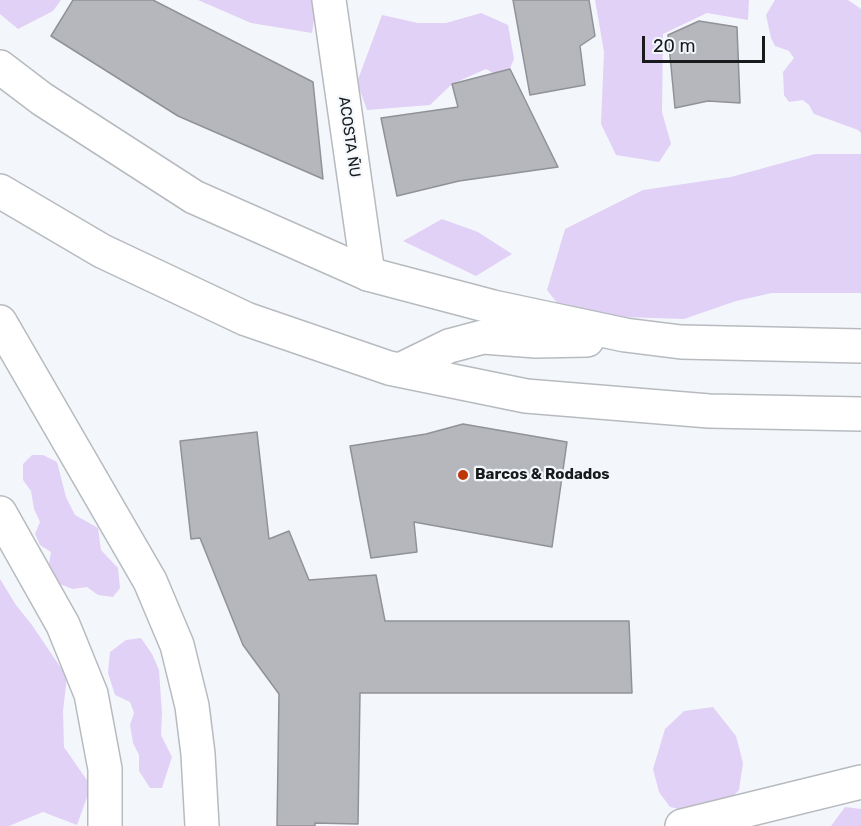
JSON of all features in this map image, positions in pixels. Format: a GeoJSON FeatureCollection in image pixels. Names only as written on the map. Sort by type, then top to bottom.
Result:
{"type":"FeatureCollection","features":[{"type":"Feature","properties":{"kind":"main road","name":"ACOSTA ÑU"},"geometry":{"type":"LineString","coordinates":[[329,0],[368,274]]}},
{"type":"Feature","properties":{"kind":"main road"},"geometry":{"type":"LineString","coordinates":[[0,67],[42,99],[194,197],[368,274],[493,307],[625,335],[681,342],[861,346]]}},
{"type":"Feature","properties":{"kind":"main road"},"geometry":{"type":"LineString","coordinates":[[0,190],[102,251],[246,319],[388,368],[526,396],[709,411],[861,414]]}},
{"type":"Feature","properties":{"kind":"main road"},"geometry":{"type":"LineString","coordinates":[[0,322],[150,582],[177,645],[192,706],[198,754],[202,826]]}},
{"type":"Feature","properties":{"kind":"main road"},"geometry":{"type":"LineString","coordinates":[[400,370],[449,345],[483,337],[577,341],[625,335]]}},
{"type":"Feature","properties":{"kind":"main road"},"geometry":{"type":"LineString","coordinates":[[0,513],[63,625],[91,694],[105,769],[105,826]]}},
{"type":"Feature","properties":{"kind":"main road"},"geometry":{"type":"LineString","coordinates":[[682,826],[861,782]]}},
{"type":"Feature","properties":{"kind":"shaded area"},"geometry":{"type":"Polygon","coordinates":[[[0,0],[61,0],[53,11],[18,29],[0,14],[0,0]]]}},
{"type":"Feature","properties":{"kind":"shaded area"},"geometry":{"type":"Polygon","coordinates":[[[198,0],[317,0],[312,33],[251,23],[198,0]]]}},
{"type":"Feature","properties":{"kind":"shaded area"},"geometry":{"type":"Polygon","coordinates":[[[595,0],[749,0],[748,20],[707,13],[663,34],[662,112],[671,144],[659,162],[616,155],[601,124],[604,52],[595,0]]]}},
{"type":"Feature","properties":{"kind":"shaded area"},"geometry":{"type":"Polygon","coordinates":[[[775,0],[848,0],[861,9],[861,133],[814,114],[803,100],[789,102],[784,95],[783,72],[794,58],[789,51],[775,46],[771,38],[766,15],[775,0]]]}},
{"type":"Feature","properties":{"kind":"shaded area"},"geometry":{"type":"Polygon","coordinates":[[[481,13],[508,25],[514,59],[505,80],[486,69],[452,84],[430,105],[367,110],[357,82],[382,15],[418,23],[446,23],[481,13]]]}},
{"type":"Feature","properties":{"kind":"shaded area"},"geometry":{"type":"Polygon","coordinates":[[[815,154],[861,154],[861,293],[772,293],[736,301],[684,319],[623,317],[561,308],[547,290],[565,229],[643,190],[731,177],[815,154]]]}},
{"type":"Feature","properties":{"kind":"shaded area"},"geometry":{"type":"Polygon","coordinates":[[[442,219],[478,232],[512,254],[476,276],[403,241],[442,219]]]}},
{"type":"Feature","properties":{"kind":"shaded area"},"geometry":{"type":"Polygon","coordinates":[[[32,455],[43,455],[57,462],[66,497],[75,515],[98,528],[101,550],[118,568],[120,588],[113,597],[98,595],[87,587],[73,589],[51,581],[48,569],[51,552],[40,545],[35,534],[40,522],[34,509],[31,491],[23,480],[23,464],[32,455]]]}},
{"type":"Feature","properties":{"kind":"shaded area"},"geometry":{"type":"Polygon","coordinates":[[[0,579],[67,677],[63,711],[64,747],[91,786],[77,825],[43,812],[9,826],[0,826],[0,579]]]}},
{"type":"Feature","properties":{"kind":"shaded area"},"geometry":{"type":"Polygon","coordinates":[[[141,638],[159,670],[161,735],[172,757],[162,788],[150,788],[139,771],[139,755],[133,743],[130,725],[134,713],[130,702],[115,695],[108,673],[110,652],[126,640],[141,638]]]}},
{"type":"Feature","properties":{"kind":"shaded area"},"geometry":{"type":"Polygon","coordinates":[[[713,707],[736,736],[743,763],[739,790],[729,801],[692,812],[670,807],[659,792],[653,769],[665,729],[684,711],[713,707]]]}},
{"type":"Feature","properties":{"kind":"shaded area"},"geometry":{"type":"Polygon","coordinates":[[[845,807],[861,809],[861,826],[831,826],[845,807]]]}},
{"type":"Feature","properties":{"kind":"building"},"geometry":{"type":"Polygon","coordinates":[[[73,0],[153,0],[313,82],[323,179],[178,116],[51,36],[73,0]]]}},
{"type":"Feature","properties":{"kind":"building"},"geometry":{"type":"Polygon","coordinates":[[[513,0],[589,0],[595,36],[580,46],[585,85],[530,95],[513,0]]]}},
{"type":"Feature","properties":{"kind":"building"},"geometry":{"type":"Polygon","coordinates":[[[699,21],[737,27],[740,103],[708,101],[675,108],[668,35],[699,21]]]}},
{"type":"Feature","properties":{"kind":"building"},"geometry":{"type":"Polygon","coordinates":[[[510,69],[558,167],[459,181],[397,196],[381,118],[458,107],[452,84],[510,69]]]}},
{"type":"Feature","properties":{"kind":"building"},"geometry":{"type":"Polygon","coordinates":[[[463,424],[567,442],[552,547],[414,522],[417,552],[371,558],[350,446],[426,434],[463,424]]]}},
{"type":"Feature","properties":{"kind":"building"},"geometry":{"type":"Polygon","coordinates":[[[257,432],[269,539],[289,531],[309,580],[376,575],[385,621],[629,621],[632,693],[360,693],[358,824],[315,823],[315,826],[277,826],[279,694],[243,645],[200,538],[191,539],[180,441],[257,432]]]}},
{"type":"Feature","properties":{"kind":"place","name":"Barcos & Rodados"},"geometry":{"type":"Point","coordinates":[463,475]}}]}
